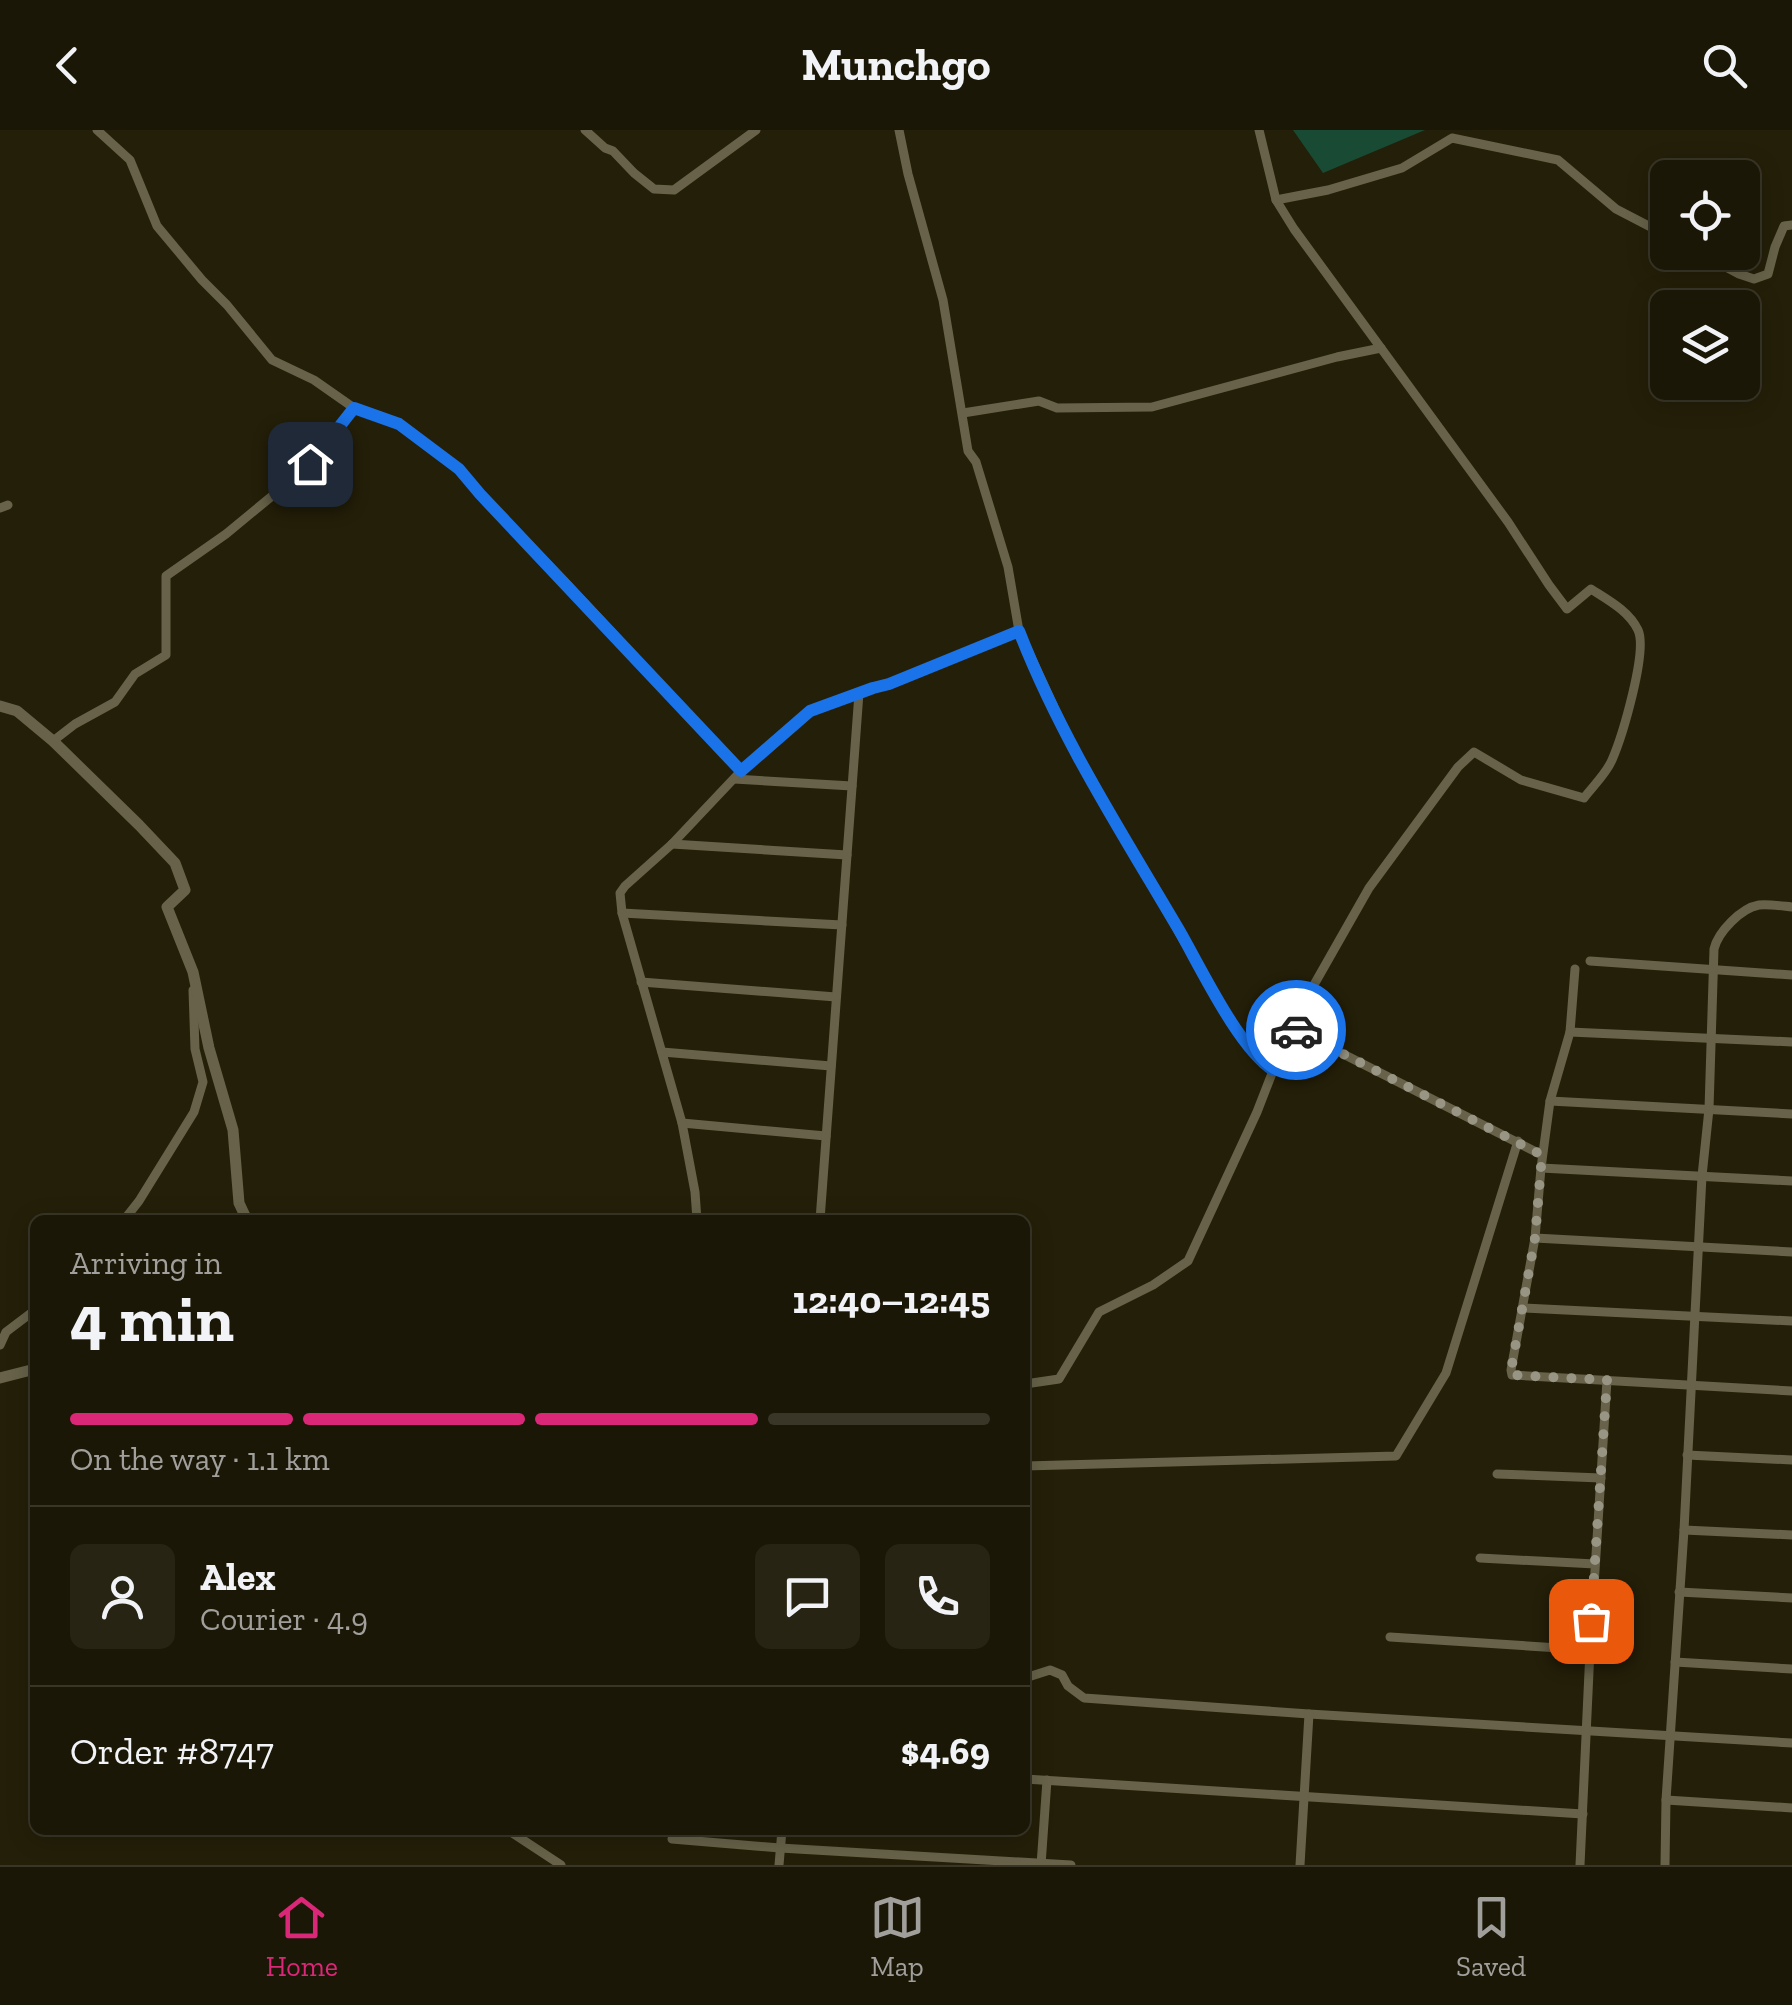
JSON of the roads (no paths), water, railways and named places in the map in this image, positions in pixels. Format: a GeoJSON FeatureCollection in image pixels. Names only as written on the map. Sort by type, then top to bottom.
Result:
{"type":"FeatureCollection","features":[{"type":"Feature","properties":{"kind":"street"},"geometry":{"type":"LineString","coordinates":[[97,130],[130,160],[157,226],[202,280],[228,304],[272,360],[314,380],[354,408],[399,424],[459,469],[738,775],[852,786]]}},
{"type":"Feature","properties":{"kind":"street"},"geometry":{"type":"LineString","coordinates":[[585,130],[654,188],[674,190],[756,130]]}},
{"type":"Feature","properties":{"kind":"street"},"geometry":{"type":"LineString","coordinates":[[899,130],[943,300],[968,451],[976,462],[1008,567],[1019,631],[1077,757],[1230,1020],[1263,1064],[1273,1070]]}},
{"type":"Feature","properties":{"kind":"street"},"geometry":{"type":"LineString","coordinates":[[1030,1383],[1059,1380],[1099,1312],[1153,1285],[1188,1261],[1257,1112],[1290,1027],[1369,888],[1458,767],[1474,752],[1522,780],[1584,798],[1611,763],[1637,677],[1640,632],[1627,614],[1591,589],[1567,609],[1548,586],[1508,522],[1294,229],[1276,200],[1259,130]]}},
{"type":"Feature","properties":{"kind":"street"},"geometry":{"type":"LineString","coordinates":[[1276,200],[1328,190],[1402,168],[1452,138],[1558,160],[1616,209],[1650,227]]}},
{"type":"Feature","properties":{"kind":"street"},"geometry":{"type":"LineString","coordinates":[[1732,270],[1754,279],[1768,274],[1784,226],[1792,225]]}},
{"type":"Feature","properties":{"kind":"street"},"geometry":{"type":"LineString","coordinates":[[963,413],[1039,401],[1057,408],[1152,407],[1381,348]]}},
{"type":"Feature","properties":{"kind":"street"},"geometry":{"type":"LineString","coordinates":[[53,741],[115,702],[135,674],[166,654],[166,576],[226,534],[310,464],[354,408]]}},
{"type":"Feature","properties":{"kind":"street"},"geometry":{"type":"LineString","coordinates":[[696,1215],[682,1123],[622,913],[620,893],[738,775],[810,711],[889,684],[1019,631]]}},
{"type":"Feature","properties":{"kind":"street"},"geometry":{"type":"LineString","coordinates":[[820,1215],[859,693]]}},
{"type":"Feature","properties":{"kind":"street"},"geometry":{"type":"LineString","coordinates":[[0,706],[17,711],[53,741],[174,864],[185,890],[167,907],[193,972],[233,1130],[239,1203],[245,1215]]}},
{"type":"Feature","properties":{"kind":"street"},"geometry":{"type":"LineString","coordinates":[[672,844],[847,855]]}},
{"type":"Feature","properties":{"kind":"street"},"geometry":{"type":"LineString","coordinates":[[1666,1865],[1666,1800],[1716,940],[1736,918],[1756,905],[1792,907]]}},
{"type":"Feature","properties":{"kind":"street"},"geometry":{"type":"LineString","coordinates":[[622,913],[842,925]]}},
{"type":"Feature","properties":{"kind":"street"},"geometry":{"type":"LineString","coordinates":[[1590,961],[1792,975]]}},
{"type":"Feature","properties":{"kind":"street"},"geometry":{"type":"LineString","coordinates":[[1575,969],[1570,1032],[1550,1100],[1535,1238],[1512,1375],[1792,1392]]}},
{"type":"Feature","properties":{"kind":"street"},"geometry":{"type":"LineString","coordinates":[[128,1215],[194,1112],[203,1082],[195,1049],[193,972]]}},
{"type":"Feature","properties":{"kind":"street"},"geometry":{"type":"LineString","coordinates":[[642,982],[836,997]]}},
{"type":"Feature","properties":{"kind":"street"},"geometry":{"type":"LineString","coordinates":[[1290,1027],[1542,1155]]}},
{"type":"Feature","properties":{"kind":"street"},"geometry":{"type":"LineString","coordinates":[[1570,1032],[1792,1042]]}},
{"type":"Feature","properties":{"kind":"street"},"geometry":{"type":"LineString","coordinates":[[662,1052],[831,1066]]}},
{"type":"Feature","properties":{"kind":"street"},"geometry":{"type":"LineString","coordinates":[[1550,1100],[1792,1114]]}},
{"type":"Feature","properties":{"kind":"street"},"geometry":{"type":"LineString","coordinates":[[682,1123],[826,1136]]}},
{"type":"Feature","properties":{"kind":"street"},"geometry":{"type":"LineString","coordinates":[[1030,1466],[1396,1456],[1446,1374],[1518,1142]]}},
{"type":"Feature","properties":{"kind":"street"},"geometry":{"type":"LineString","coordinates":[[1541,1168],[1792,1181]]}},
{"type":"Feature","properties":{"kind":"street"},"geometry":{"type":"LineString","coordinates":[[1535,1238],[1792,1252]]}},
{"type":"Feature","properties":{"kind":"street"},"geometry":{"type":"LineString","coordinates":[[1522,1308],[1792,1322]]}},
{"type":"Feature","properties":{"kind":"street"},"geometry":{"type":"LineString","coordinates":[[0,1346],[6,1332],[30,1314]]}},
{"type":"Feature","properties":{"kind":"street"},"geometry":{"type":"LineString","coordinates":[[0,1378],[30,1370]]}},
{"type":"Feature","properties":{"kind":"street"},"geometry":{"type":"LineString","coordinates":[[1580,1865],[1607,1380]]}},
{"type":"Feature","properties":{"kind":"street"},"geometry":{"type":"LineString","coordinates":[[1687,1455],[1792,1460]]}},
{"type":"Feature","properties":{"kind":"street"},"geometry":{"type":"LineString","coordinates":[[1497,1474],[1600,1478]]}},
{"type":"Feature","properties":{"kind":"street"},"geometry":{"type":"LineString","coordinates":[[1684,1530],[1792,1536]]}},
{"type":"Feature","properties":{"kind":"street"},"geometry":{"type":"LineString","coordinates":[[1480,1558],[1595,1564]]}},
{"type":"Feature","properties":{"kind":"street"},"geometry":{"type":"LineString","coordinates":[[1679,1592],[1792,1598]]}},
{"type":"Feature","properties":{"kind":"street"},"geometry":{"type":"LineString","coordinates":[[1390,1637],[1590,1650]]}},
{"type":"Feature","properties":{"kind":"street"},"geometry":{"type":"LineString","coordinates":[[1675,1662],[1792,1668]]}},
{"type":"Feature","properties":{"kind":"street"},"geometry":{"type":"LineString","coordinates":[[1030,1676],[1050,1670],[1062,1675],[1068,1686],[1084,1698],[1792,1742]]}},
{"type":"Feature","properties":{"kind":"street"},"geometry":{"type":"LineString","coordinates":[[1300,1865],[1308,1714]]}},
{"type":"Feature","properties":{"kind":"street"},"geometry":{"type":"LineString","coordinates":[[1030,1779],[1583,1814]]}},
{"type":"Feature","properties":{"kind":"street"},"geometry":{"type":"LineString","coordinates":[[1041,1864],[1047,1780]]}},
{"type":"Feature","properties":{"kind":"street"},"geometry":{"type":"LineString","coordinates":[[1666,1800],[1792,1808]]}},
{"type":"Feature","properties":{"kind":"street"},"geometry":{"type":"LineString","coordinates":[[516,1835],[561,1865]]}},
{"type":"Feature","properties":{"kind":"street"},"geometry":{"type":"LineString","coordinates":[[779,1865],[781,1835]]}},
{"type":"Feature","properties":{"kind":"street"},"geometry":{"type":"LineString","coordinates":[[672,1839],[1071,1865]]}}]}
